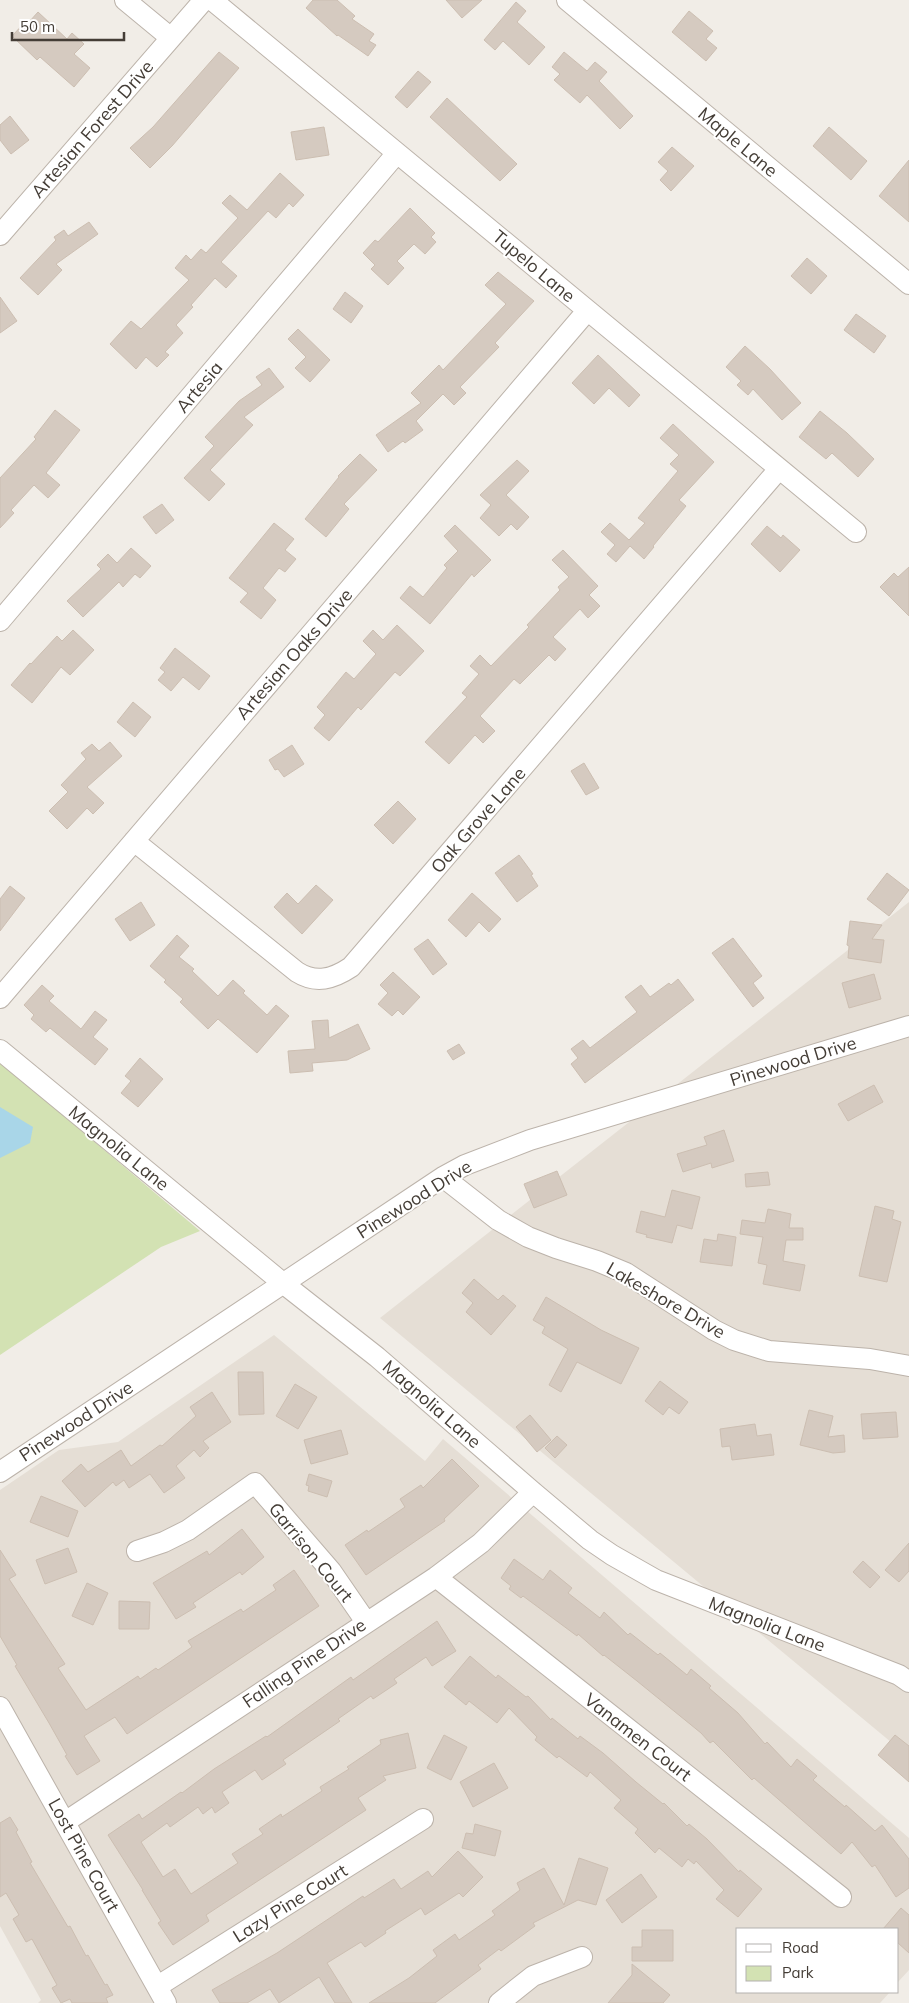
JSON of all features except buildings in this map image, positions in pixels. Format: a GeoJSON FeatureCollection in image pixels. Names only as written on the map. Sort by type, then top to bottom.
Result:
{"type":"FeatureCollection","features":[{"type":"Feature","properties":{"kind":"street"},"geometry":{"type":"LineString","coordinates":[[125,0],[171,38]]}},
{"type":"Feature","properties":{"kind":"street","name":"Artesian Forest Drive"},"geometry":{"type":"LineString","coordinates":[[0,235],[204,0]]}},
{"type":"Feature","properties":{"kind":"street","name":"Tupelo Lane"},"geometry":{"type":"LineString","coordinates":[[212,0],[856,532]]}},
{"type":"Feature","properties":{"kind":"street","name":"Maple Lane"},"geometry":{"type":"LineString","coordinates":[[567,0],[909,284]]}},
{"type":"Feature","properties":{"kind":"street","name":"Artesia"},"geometry":{"type":"LineString","coordinates":[[0,621],[397,153]]}},
{"type":"Feature","properties":{"kind":"street","name":"Artesian Oaks Drive"},"geometry":{"type":"LineString","coordinates":[[0,998],[587,311]]}},
{"type":"Feature","properties":{"kind":"street","name":"Oak Grove Lane"},"geometry":{"type":"LineString","coordinates":[[134,841],[297,972],[313,980],[323,980],[341,974],[351,968],[779,469]]}},
{"type":"Feature","properties":{"kind":"street","name":"Pinewood Drive"},"geometry":{"type":"LineString","coordinates":[[0,1472],[443,1177],[482,1158],[530,1140],[909,1026]]}},
{"type":"Feature","properties":{"kind":"street","name":"Magnolia Lane"},"geometry":{"type":"LineString","coordinates":[[0,1050],[284,1284],[377,1357],[597,1545],[631,1567],[656,1580],[899,1675],[909,1682]]}},
{"type":"Feature","properties":{"kind":"street","name":"Lakeshore Drive"},"geometry":{"type":"LineString","coordinates":[[443,1177],[498,1220],[528,1237],[626,1272],[714,1330],[734,1340],[769,1351],[870,1359],[909,1366]]}},
{"type":"Feature","properties":{"kind":"street","name":"Garrison Court"},"geometry":{"type":"LineString","coordinates":[[137,1551],[164,1542],[188,1530],[255,1484],[331,1571],[366,1622]]}},
{"type":"Feature","properties":{"kind":"street","name":"Falling Pine Drive"},"geometry":{"type":"LineString","coordinates":[[65,1822],[436,1577],[481,1543],[533,1492]]}},
{"type":"Feature","properties":{"kind":"street","name":"Vanamen Court"},"geometry":{"type":"LineString","coordinates":[[436,1577],[840,1897]]}},
{"type":"Feature","properties":{"kind":"street","name":"Lost Pine Court"},"geometry":{"type":"LineString","coordinates":[[0,1707],[162,1994]]}},
{"type":"Feature","properties":{"kind":"street","name":"Lazy Pine Court"},"geometry":{"type":"LineString","coordinates":[[162,1994],[423,1819]]}},
{"type":"Feature","properties":{"kind":"street"},"geometry":{"type":"LineString","coordinates":[[499,2003],[533,1976],[582,1956]]}},
{"type":"Feature","properties":{"kind":"shaded area"},"geometry":{"type":"Polygon","coordinates":[[[909,902],[909,1757],[380,1318],[909,902]]]}},
{"type":"Feature","properties":{"kind":"shaded area"},"geometry":{"type":"Polygon","coordinates":[[[274,1335],[425,1461],[443,1439],[909,1838],[909,1970],[899,1981],[899,1928],[736,1928],[736,1993],[889,1993],[880,2003],[38,2003],[41,2000],[0,1926],[0,1490],[59,1450],[118,1442],[274,1335]]]}},
{"type":"Feature","properties":{"kind":"green space"},"geometry":{"type":"Polygon","coordinates":[[[0,1062],[200,1231],[161,1247],[0,1355],[0,1062]]]}},
{"type":"Feature","properties":{"kind":"water"},"geometry":{"type":"Polygon","coordinates":[[[0,1107],[33,1127],[30,1143],[0,1158],[0,1107]]]}}]}
